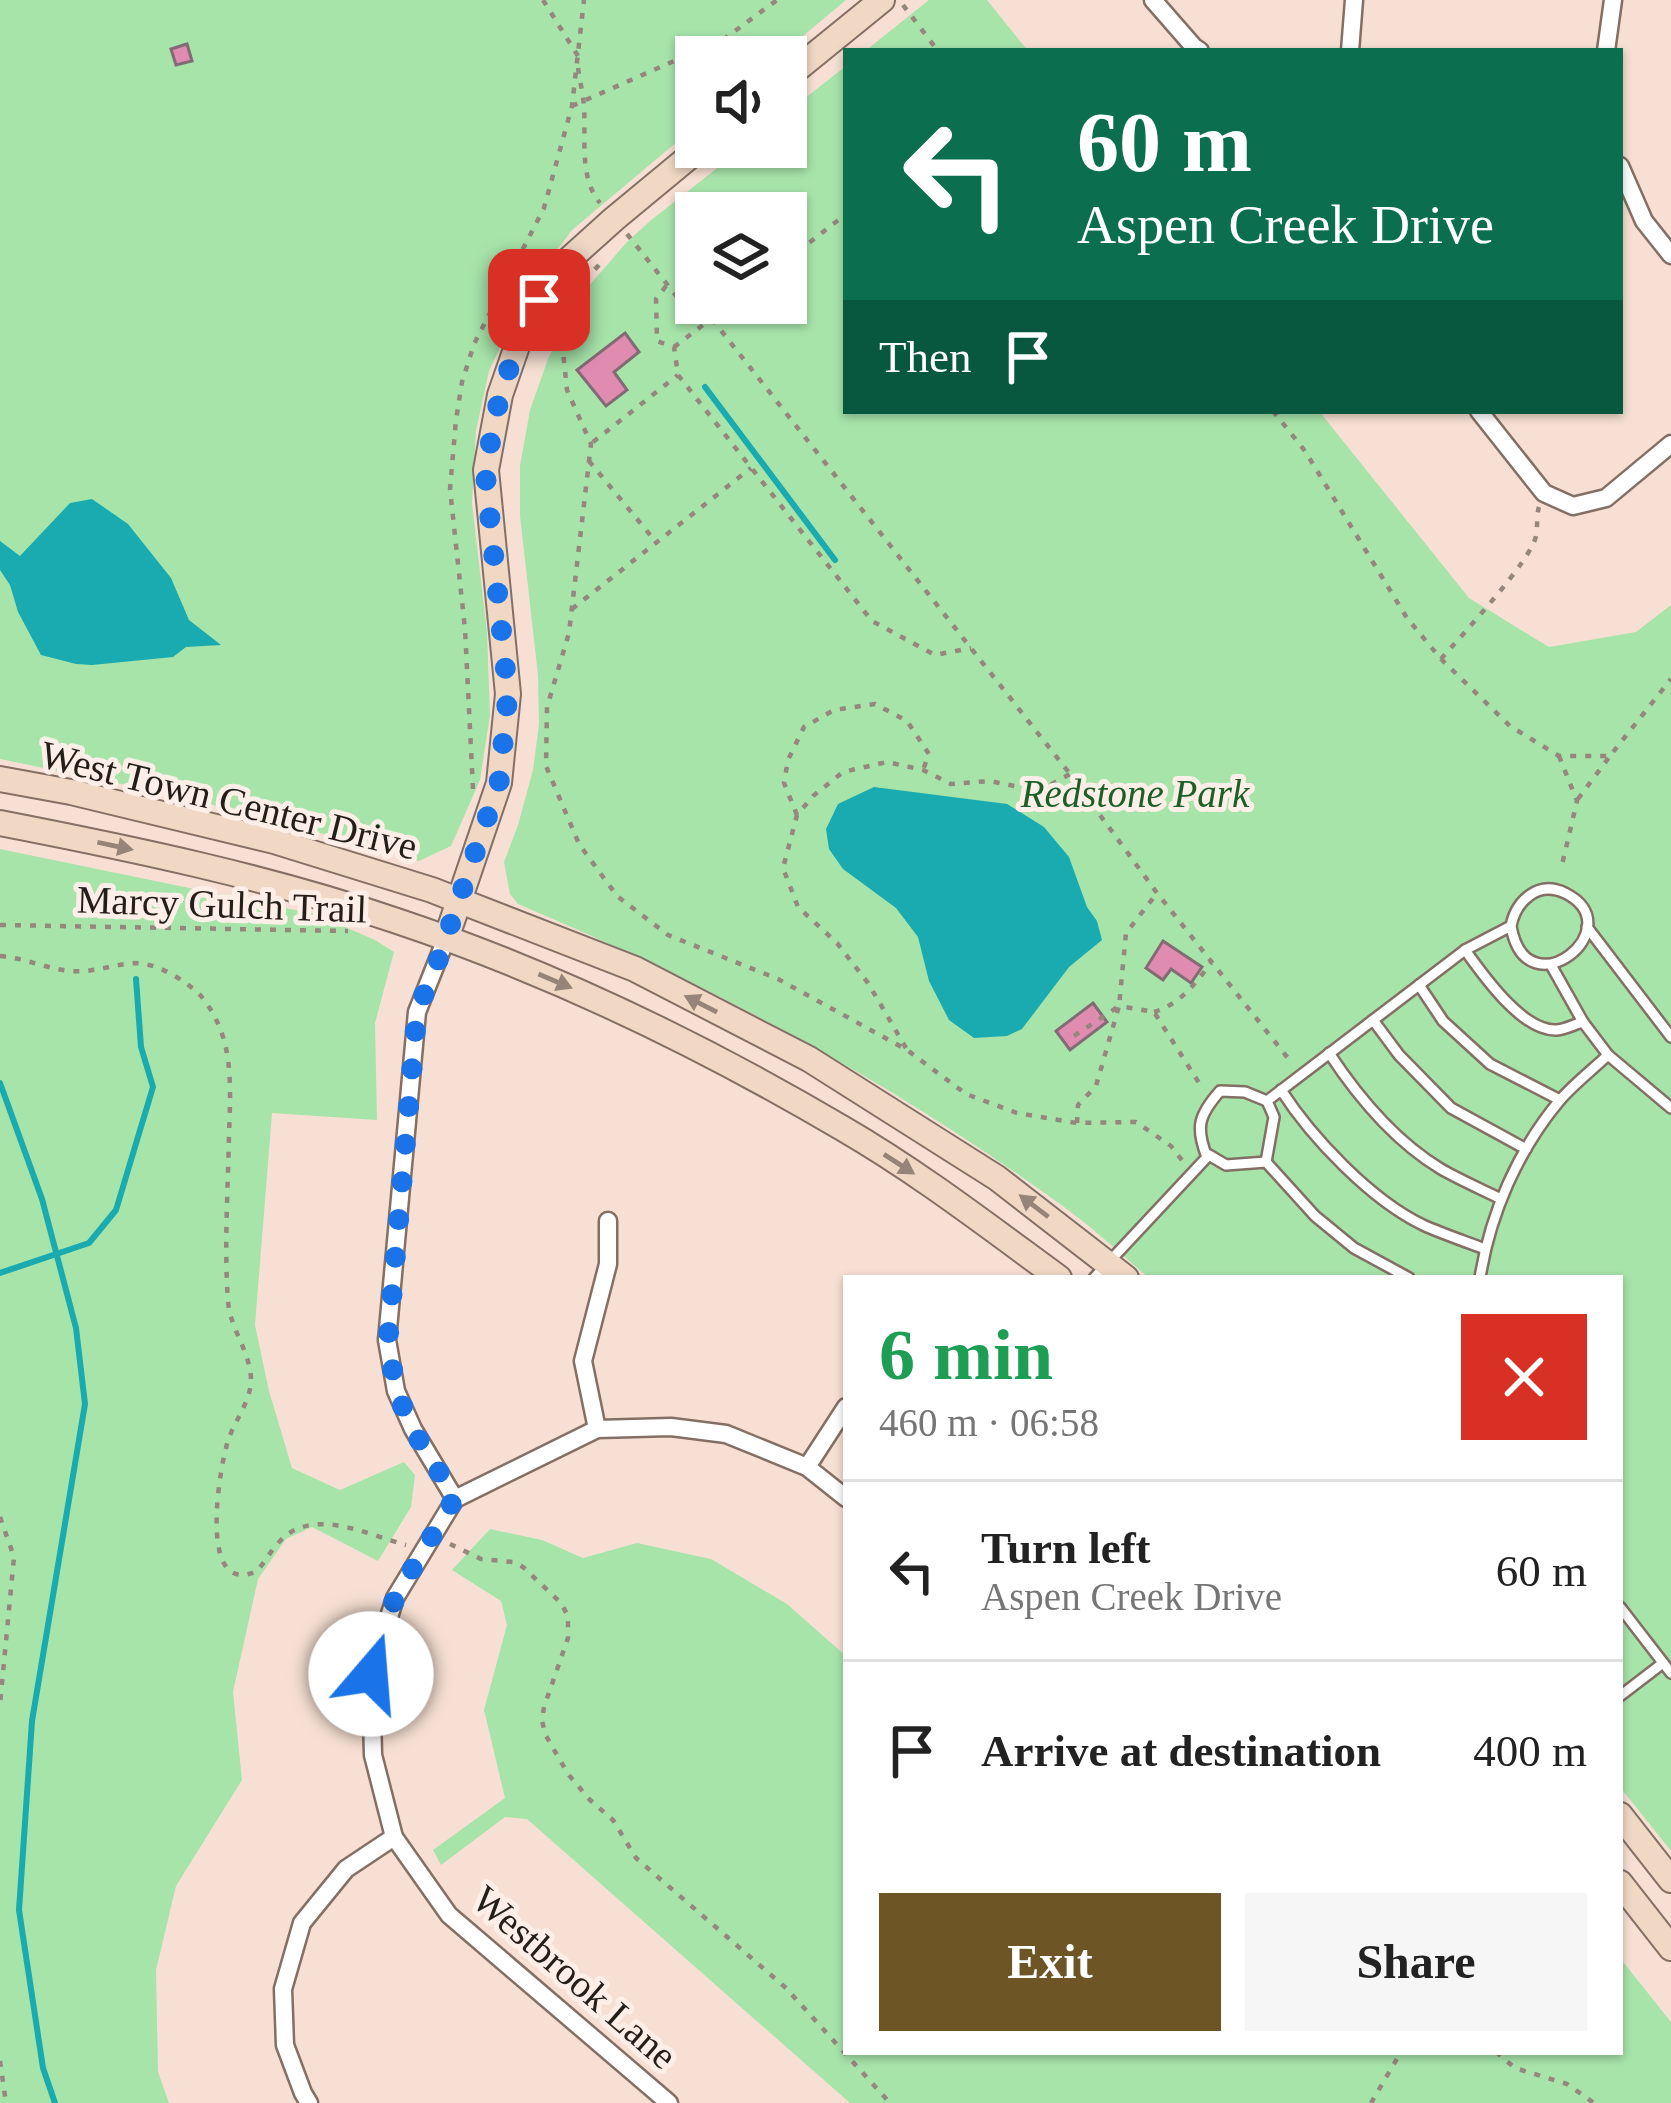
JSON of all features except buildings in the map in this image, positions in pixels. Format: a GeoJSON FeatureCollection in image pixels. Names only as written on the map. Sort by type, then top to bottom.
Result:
{"type":"FeatureCollection","features":[{"type":"Feature","properties":{"kind":"street"},"geometry":{"type":"LineString","coordinates":[[807,61],[882,0]]}},
{"type":"Feature","properties":{"kind":"street"},"geometry":{"type":"LineString","coordinates":[[1154,0],[1195,48]]}},
{"type":"Feature","properties":{"kind":"street"},"geometry":{"type":"LineString","coordinates":[[1351,48],[1354,0]]}},
{"type":"Feature","properties":{"kind":"street"},"geometry":{"type":"LineString","coordinates":[[1606,48],[1613,0]]}},
{"type":"Feature","properties":{"kind":"street"},"geometry":{"type":"LineString","coordinates":[[675,168],[554,273],[524,326],[500,395],[485,470],[508,694],[499,783],[417,1012],[388,1340],[396,1391],[413,1430],[455,1498],[597,1429],[671,1427],[726,1434],[807,1467],[843,1496]]}},
{"type":"Feature","properties":{"kind":"street"},"geometry":{"type":"LineString","coordinates":[[1623,173],[1644,221],[1671,255]]}},
{"type":"Feature","properties":{"kind":"street"},"geometry":{"type":"LineString","coordinates":[[1481,414],[1544,493],[1573,506],[1606,498],[1671,444]]}},
{"type":"Feature","properties":{"kind":"street","name":"West Town Center Drive"},"geometry":{"type":"LineString","coordinates":[[0,779],[274,841],[459,900],[635,970],[809,1059],[997,1178],[1110,1273]]}},
{"type":"Feature","properties":{"kind":"street","name":"West Town Center Drive"},"geometry":{"type":"LineString","coordinates":[[0,823],[261,880],[350,905],[513,963],[628,1012],[843,1128],[948,1196],[1055,1275]]}},
{"type":"Feature","properties":{"kind":"street"},"geometry":{"type":"LineString","coordinates":[[597,1429],[583,1361],[608,1264],[608,1220]]}},
{"type":"Feature","properties":{"kind":"street"},"geometry":{"type":"LineString","coordinates":[[807,1467],[843,1412]]}},
{"type":"Feature","properties":{"kind":"street","name":"Westbrook Lane"},"geometry":{"type":"LineString","coordinates":[[455,1498],[395,1598],[371,1674],[373,1755],[394,1837],[449,1915],[669,2103]]}},
{"type":"Feature","properties":{"kind":"street"},"geometry":{"type":"LineString","coordinates":[[1623,1819],[1671,1880]]}},
{"type":"Feature","properties":{"kind":"street"},"geometry":{"type":"LineString","coordinates":[[309,2103],[285,2045],[283,1989],[302,1923],[346,1869],[394,1837]]}},
{"type":"Feature","properties":{"kind":"street"},"geometry":{"type":"LineString","coordinates":[[1623,1887],[1671,1948]]}},
{"type":"Feature","properties":{"kind":"lane"},"geometry":{"type":"LineString","coordinates":[[1587,926],[1580,948],[1551,964],[1525,956],[1513,939],[1511,926],[1514,910],[1527,896],[1545,889],[1562,891],[1577,902],[1587,926],[1671,1037]]}},
{"type":"Feature","properties":{"kind":"lane"},"geometry":{"type":"LineString","coordinates":[[1267,1101],[1465,950],[1511,926]]}},
{"type":"Feature","properties":{"kind":"lane"},"geometry":{"type":"LineString","coordinates":[[1465,950],[1491,986],[1534,1025],[1557,1030],[1583,1022]]}},
{"type":"Feature","properties":{"kind":"lane"},"geometry":{"type":"LineString","coordinates":[[1551,964],[1583,1022],[1608,1055],[1671,1108]]}},
{"type":"Feature","properties":{"kind":"lane"},"geometry":{"type":"LineString","coordinates":[[1419,985],[1443,1021],[1490,1064],[1560,1100]]}},
{"type":"Feature","properties":{"kind":"lane"},"geometry":{"type":"LineString","coordinates":[[1373,1020],[1399,1055],[1451,1108],[1526,1149]]}},
{"type":"Feature","properties":{"kind":"lane"},"geometry":{"type":"LineString","coordinates":[[1329,1053],[1351,1087],[1409,1147],[1501,1198]]}},
{"type":"Feature","properties":{"kind":"lane"},"geometry":{"type":"LineString","coordinates":[[1481,1275],[1501,1198],[1526,1149],[1560,1100],[1608,1055]]}},
{"type":"Feature","properties":{"kind":"lane"},"geometry":{"type":"LineString","coordinates":[[1281,1090],[1326,1150],[1392,1205],[1420,1224],[1485,1249]]}},
{"type":"Feature","properties":{"kind":"lane"},"geometry":{"type":"LineString","coordinates":[[1207,1157],[1198,1134],[1205,1108],[1220,1091],[1245,1092],[1267,1101],[1274,1117],[1266,1162]]}},
{"type":"Feature","properties":{"kind":"lane"},"geometry":{"type":"LineString","coordinates":[[1110,1273],[1209,1154],[1226,1165],[1266,1162]]}},
{"type":"Feature","properties":{"kind":"lane"},"geometry":{"type":"LineString","coordinates":[[1266,1162],[1315,1216],[1354,1248],[1404,1275]]}},
{"type":"Feature","properties":{"kind":"lane"},"geometry":{"type":"LineString","coordinates":[[1623,1611],[1671,1673]]}},
{"type":"Feature","properties":{"kind":"lane"},"geometry":{"type":"LineString","coordinates":[[1623,1694],[1663,1663]]}},
{"type":"Feature","properties":{"kind":"path"},"geometry":{"type":"LineString","coordinates":[[543,0],[578,56]]}},
{"type":"Feature","properties":{"kind":"path"},"geometry":{"type":"LineString","coordinates":[[572,106],[724,39],[777,0]]}},
{"type":"Feature","properties":{"kind":"path"},"geometry":{"type":"LineString","coordinates":[[900,0],[936,48]]}},
{"type":"Feature","properties":{"kind":"path"},"geometry":{"type":"LineString","coordinates":[[807,245],[843,216]]}},
{"type":"Feature","properties":{"kind":"path"},"geometry":{"type":"LineString","coordinates":[[602,262],[577,289],[560,322],[567,390],[591,444],[568,633],[547,706],[546,766],[579,844],[617,896],[668,935],[778,979],[907,1050],[966,1094],[1017,1112],[1077,1123],[1136,1122],[1171,1145],[1192,1174]]}},
{"type":"Feature","properties":{"kind":"path"},"geometry":{"type":"LineString","coordinates":[[666,286],[656,299],[657,340],[674,346]]}},
{"type":"Feature","properties":{"kind":"path"},"geometry":{"type":"LineString","coordinates":[[674,346],[705,324]]}},
{"type":"Feature","properties":{"kind":"path"},"geometry":{"type":"LineString","coordinates":[[716,324],[1292,1063]]}},
{"type":"Feature","properties":{"kind":"path"},"geometry":{"type":"LineString","coordinates":[[674,346],[678,375],[872,621],[935,655],[971,648]]}},
{"type":"Feature","properties":{"kind":"path"},"geometry":{"type":"LineString","coordinates":[[591,444],[678,375]]}},
{"type":"Feature","properties":{"kind":"path"},"geometry":{"type":"LineString","coordinates":[[1275,414],[1305,451],[1407,618],[1441,659],[1510,726],[1559,756],[1610,756]]}},
{"type":"Feature","properties":{"kind":"path"},"geometry":{"type":"LineString","coordinates":[[589,461],[656,542]]}},
{"type":"Feature","properties":{"kind":"path"},"geometry":{"type":"LineString","coordinates":[[572,609],[751,468]]}},
{"type":"Feature","properties":{"kind":"path"},"geometry":{"type":"LineString","coordinates":[[1441,659],[1498,593],[1536,539],[1536,514],[1544,493]]}},
{"type":"Feature","properties":{"kind":"path"},"geometry":{"type":"LineString","coordinates":[[1561,869],[1576,801],[1671,679]]}},
{"type":"Feature","properties":{"kind":"path"},"geometry":{"type":"LineString","coordinates":[[797,815],[784,782],[788,760],[804,727],[834,710],[875,704],[907,721],[929,754],[923,770]]}},
{"type":"Feature","properties":{"kind":"path"},"geometry":{"type":"LineString","coordinates":[[1559,756],[1576,801]]}},
{"type":"Feature","properties":{"kind":"path"},"geometry":{"type":"LineString","coordinates":[[907,1050],[868,983],[837,943],[797,907],[783,868],[797,815],[844,772],[887,762],[923,770],[952,784],[990,781],[1039,791],[1070,774]]}},
{"type":"Feature","properties":{"kind":"path"},"geometry":{"type":"LineString","coordinates":[[1077,1123],[1078,1105],[1096,1086],[1119,1006],[1126,933],[1157,892]]}},
{"type":"Feature","properties":{"kind":"path","name":"Marcy Gulch Trail"},"geometry":{"type":"LineString","coordinates":[[0,925],[352,931]]}},
{"type":"Feature","properties":{"kind":"path"},"geometry":{"type":"LineString","coordinates":[[0,956],[64,971],[134,963],[158,969],[199,994],[225,1044],[230,1109],[228,1306],[248,1358],[251,1383],[223,1460],[216,1519],[220,1559],[239,1575],[251,1575],[281,1538],[329,1522],[424,1550],[443,1541],[481,1558],[513,1562],[534,1576],[562,1603],[568,1616],[568,1638],[542,1720],[555,1754],[579,1787],[613,1820],[636,1858],[786,1988],[843,2051]]}},
{"type":"Feature","properties":{"kind":"path"},"geometry":{"type":"LineString","coordinates":[[1074,1036],[1119,1006],[1154,1012],[1169,1007],[1212,962]]}},
{"type":"Feature","properties":{"kind":"path"},"geometry":{"type":"LineString","coordinates":[[1154,1012],[1201,1086]]}},
{"type":"Feature","properties":{"kind":"path"},"geometry":{"type":"LineString","coordinates":[[0,1517],[14,1557],[0,1704]]}},
{"type":"Feature","properties":{"kind":"path"},"geometry":{"type":"LineString","coordinates":[[847,2055],[890,2103]]}},
{"type":"Feature","properties":{"kind":"path"},"geometry":{"type":"LineString","coordinates":[[1371,2103],[1399,2055]]}},
{"type":"Feature","properties":{"kind":"path"},"geometry":{"type":"LineString","coordinates":[[1500,2055],[1515,2068],[1567,2084],[1594,2103]]}},
{"type":"Feature","properties":{"kind":"path"},"geometry":{"type":"LineString","coordinates":[[0,2061],[6,2103]]}},
{"type":"Feature","properties":{"kind":"green space"},"geometry":{"type":"Polygon","coordinates":[[[0,0],[846,0],[803,36],[675,36],[675,144],[572,230],[527,290],[489,371],[476,431],[472,503],[487,632],[490,715],[480,780],[451,846],[419,861],[166,793],[0,759],[0,0]]]}},
{"type":"Feature","properties":{"kind":"green space"},"geometry":{"type":"Polygon","coordinates":[[[929,0],[987,0],[1026,48],[869,48],[929,0]]]}},
{"type":"Feature","properties":{"kind":"green space","name":"Redstone Park"},"geometry":{"type":"Polygon","coordinates":[[[843,68],[843,414],[1321,414],[1469,598],[1549,647],[1636,632],[1671,605],[1671,1851],[1623,1791],[1623,1275],[1146,1275],[1064,1207],[999,1161],[867,1078],[732,1003],[518,904],[510,894],[504,862],[533,770],[539,724],[520,516],[520,466],[530,410],[571,313],[627,242],[675,201],[675,324],[807,324],[807,192],[687,192],[717,168],[807,168],[807,97],[843,68]]]}},
{"type":"Feature","properties":{"kind":"green space"},"geometry":{"type":"Polygon","coordinates":[[[0,849],[315,914],[394,952],[375,1023],[377,1120],[272,1113],[255,1325],[292,1468],[340,1490],[404,1462],[415,1475],[411,1507],[378,1561],[312,1527],[286,1539],[258,1579],[233,1692],[242,1780],[176,1886],[156,1970],[158,2072],[169,2103],[0,2103],[0,849]]]}},
{"type":"Feature","properties":{"kind":"green space"},"geometry":{"type":"Polygon","coordinates":[[[490,1529],[542,1540],[583,1558],[637,1543],[711,1559],[787,1604],[843,1653],[843,2055],[1623,2055],[1623,1962],[1671,2022],[1671,2103],[850,2103],[527,1819],[505,1817],[441,1865],[433,1850],[505,1798],[484,1710],[507,1625],[501,1601],[452,1570],[490,1529]]]}},
{"type":"Feature","properties":{"kind":"water"},"geometry":{"type":"Polygon","coordinates":[[[92,499],[128,524],[171,578],[189,620],[221,645],[186,647],[173,657],[92,665],[41,655],[0,570],[0,541],[20,556],[70,503],[92,499]]]}},
{"type":"Feature","properties":{"kind":"water"},"geometry":{"type":"Polygon","coordinates":[[[874,787],[1007,804],[1044,827],[1069,857],[1102,940],[1069,967],[1022,1029],[1007,1036],[974,1038],[949,1020],[929,981],[918,937],[896,908],[843,869],[829,849],[826,829],[838,804],[874,787]]]}},
{"type":"Feature","properties":{"kind":"waterway"},"geometry":{"type":"LineString","coordinates":[[705,387],[835,560]]}},
{"type":"Feature","properties":{"kind":"waterway"},"geometry":{"type":"LineString","coordinates":[[0,1273],[89,1243],[116,1210],[153,1087],[141,1047],[136,979]]}},
{"type":"Feature","properties":{"kind":"waterway"},"geometry":{"type":"LineString","coordinates":[[0,1083],[42,1199],[76,1328],[85,1404],[32,1721],[19,1910],[43,2068],[55,2103]]}},
{"type":"Feature","properties":{"kind":"route"},"geometry":{"type":"LineString","coordinates":[[371,1674],[395,1598],[455,1498],[413,1430],[396,1391],[388,1340],[417,1012],[499,783],[508,694],[485,470],[500,395],[524,326],[539,300]]}}]}
